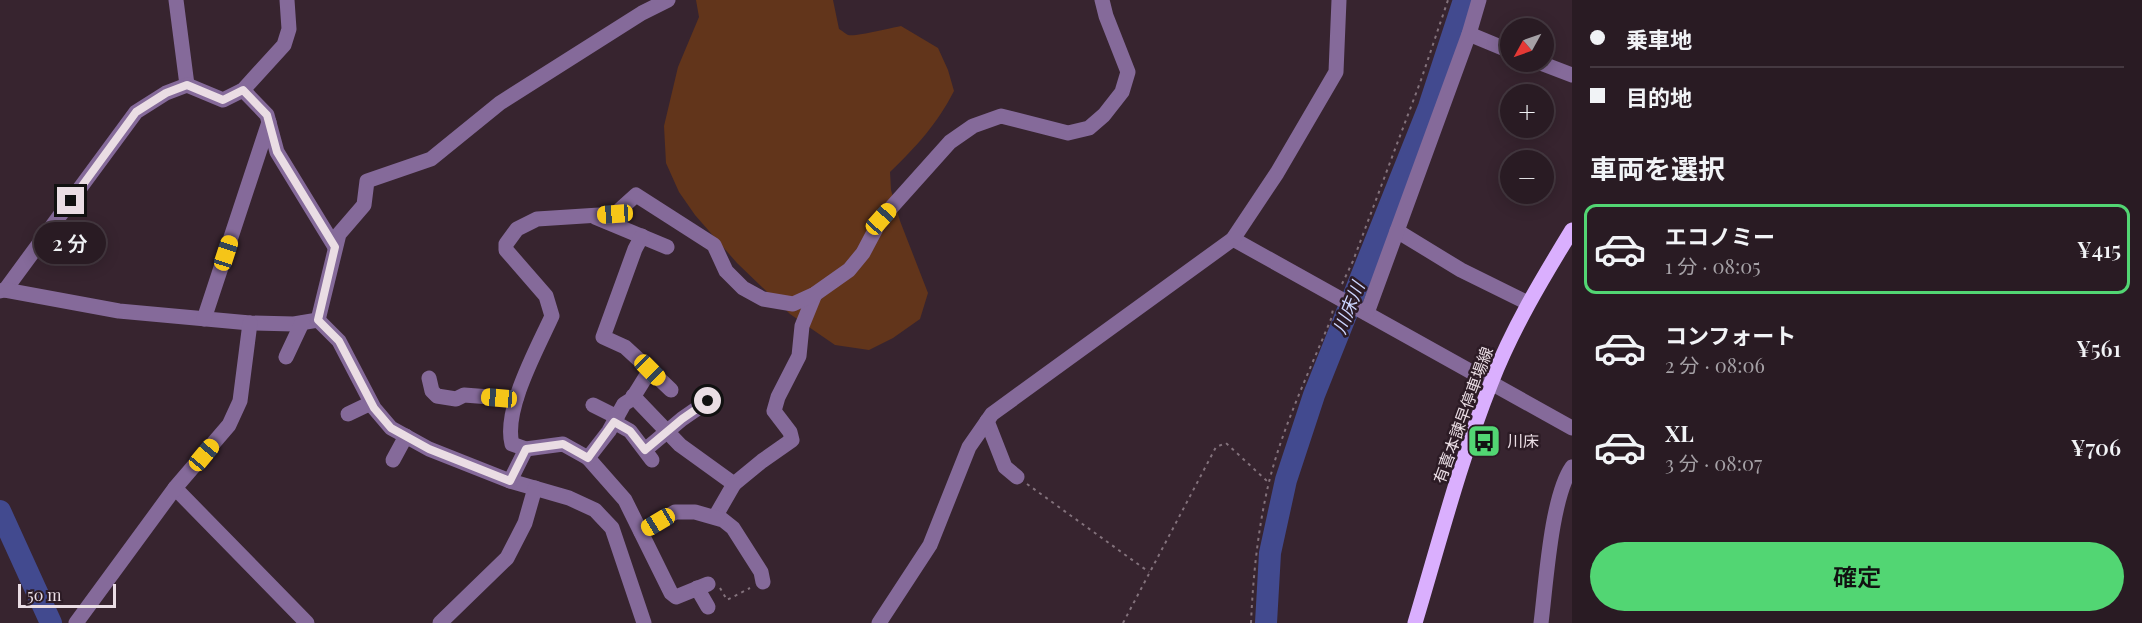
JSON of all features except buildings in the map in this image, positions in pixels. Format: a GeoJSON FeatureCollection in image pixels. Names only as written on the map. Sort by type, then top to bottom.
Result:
{"type":"FeatureCollection","features":[{"type":"Feature","properties":{"kind":"main road","name":"有喜本諫早停車場線"},"geometry":{"type":"LineString","coordinates":[[1415,623],[1465,454],[1491,383],[1528,303],[1572,230]]}},
{"type":"Feature","properties":{"kind":"street"},"geometry":{"type":"LineString","coordinates":[[176,0],[187,85]]}},
{"type":"Feature","properties":{"kind":"street"},"geometry":{"type":"LineString","coordinates":[[287,0],[289,28],[284,45],[243,90],[223,100],[187,85],[166,93],[136,112],[3,291],[119,311],[250,323],[310,321],[339,341],[371,403],[391,428],[429,449],[510,481],[568,498],[595,510],[612,528],[644,623]]}},
{"type":"Feature","properties":{"kind":"street"},"geometry":{"type":"LineString","coordinates":[[286,357],[310,321],[339,234],[364,206],[367,181],[431,159],[500,103],[642,13],[668,0]]}},
{"type":"Feature","properties":{"kind":"street"},"geometry":{"type":"LineString","coordinates":[[708,607],[703,586],[676,597],[671,593],[625,500],[588,458],[563,444],[526,449],[512,444],[510,435],[516,399],[552,316],[546,296],[506,250],[506,244],[517,230],[537,219],[615,214],[636,195],[714,245],[726,272],[743,288],[763,299],[793,304],[815,294],[849,270],[863,253],[881,219],[950,142],[973,126],[1001,116],[1068,133],[1089,128],[1104,115],[1122,92],[1128,72],[1102,0]]}},
{"type":"Feature","properties":{"kind":"street"},"geometry":{"type":"LineString","coordinates":[[879,623],[930,545],[969,447],[992,414],[1233,238],[1277,173],[1336,72],[1338,0]]}},
{"type":"Feature","properties":{"kind":"street"},"geometry":{"type":"LineString","coordinates":[[1367,313],[1469,34],[1479,0]]}},
{"type":"Feature","properties":{"kind":"street"},"geometry":{"type":"LineString","coordinates":[[1469,34],[1500,47]]}},
{"type":"Feature","properties":{"kind":"street"},"geometry":{"type":"LineString","coordinates":[[1554,68],[1572,75]]}},
{"type":"Feature","properties":{"kind":"street"},"geometry":{"type":"LineString","coordinates":[[243,90],[267,115],[277,152],[335,247]]}},
{"type":"Feature","properties":{"kind":"street"},"geometry":{"type":"LineString","coordinates":[[204,319],[269,122]]}},
{"type":"Feature","properties":{"kind":"street"},"geometry":{"type":"LineString","coordinates":[[592,215],[667,248]]}},
{"type":"Feature","properties":{"kind":"street"},"geometry":{"type":"LineString","coordinates":[[1397,231],[1461,270],[1528,303]]}},
{"type":"Feature","properties":{"kind":"street"},"geometry":{"type":"LineString","coordinates":[[642,236],[635,249],[603,337],[625,347],[671,390]]}},
{"type":"Feature","properties":{"kind":"street"},"geometry":{"type":"LineString","coordinates":[[1233,238],[1572,429]]}},
{"type":"Feature","properties":{"kind":"street"},"geometry":{"type":"LineString","coordinates":[[715,517],[734,484],[792,440],[790,432],[774,411],[778,397],[799,356],[802,326],[815,294]]}},
{"type":"Feature","properties":{"kind":"street"},"geometry":{"type":"LineString","coordinates":[[76,623],[176,488],[229,425],[236,413],[240,401],[250,323]]}},
{"type":"Feature","properties":{"kind":"street"},"geometry":{"type":"LineString","coordinates":[[588,458],[650,370]]}},
{"type":"Feature","properties":{"kind":"street"},"geometry":{"type":"LineString","coordinates":[[429,378],[432,391],[437,396],[456,399],[464,395],[516,399]]}},
{"type":"Feature","properties":{"kind":"street"},"geometry":{"type":"LineString","coordinates":[[633,396],[666,432],[689,452],[734,484]]}},
{"type":"Feature","properties":{"kind":"street"},"geometry":{"type":"LineString","coordinates":[[593,405],[630,431],[649,455],[666,432],[708,401]]}},
{"type":"Feature","properties":{"kind":"street"},"geometry":{"type":"LineString","coordinates":[[348,414],[371,403]]}},
{"type":"Feature","properties":{"kind":"street"},"geometry":{"type":"LineString","coordinates":[[987,421],[1005,467],[1017,477]]}},
{"type":"Feature","properties":{"kind":"street"},"geometry":{"type":"LineString","coordinates":[[393,460],[406,436]]}},
{"type":"Feature","properties":{"kind":"street"},"geometry":{"type":"LineString","coordinates":[[510,481],[526,449]]}},
{"type":"Feature","properties":{"kind":"street"},"geometry":{"type":"LineString","coordinates":[[1541,623],[1556,508],[1566,476],[1572,467]]}},
{"type":"Feature","properties":{"kind":"street"},"geometry":{"type":"LineString","coordinates":[[176,488],[307,623]]}},
{"type":"Feature","properties":{"kind":"street"},"geometry":{"type":"LineString","coordinates":[[440,623],[507,558],[525,523],[535,488]]}},
{"type":"Feature","properties":{"kind":"street"},"geometry":{"type":"LineString","coordinates":[[641,532],[675,512],[695,512],[723,520],[734,528],[760,572],[763,582]]}},
{"type":"Feature","properties":{"kind":"path"},"geometry":{"type":"LineString","coordinates":[[1123,623],[1216,447],[1226,443],[1269,482]]}},
{"type":"Feature","properties":{"kind":"path"},"geometry":{"type":"LineString","coordinates":[[1017,477],[1149,572]]}},
{"type":"Feature","properties":{"kind":"path"},"geometry":{"type":"LineString","coordinates":[[703,586],[716,583],[727,600],[763,582]]}},
{"type":"Feature","properties":{"kind":"shaded area"},"geometry":{"type":"Polygon","coordinates":[[[696,0],[833,0],[839,29],[848,35],[865,34],[901,26],[938,48],[954,91],[926,134],[890,172],[891,190],[900,221],[928,293],[920,319],[893,338],[869,350],[835,345],[790,314],[737,263],[695,215],[679,192],[666,163],[664,126],[678,67],[699,17],[696,0]]]}},
{"type":"Feature","properties":{"kind":"waterway","name":"川床川"},"geometry":{"type":"LineString","coordinates":[[1266,623],[1270,553],[1286,480],[1314,395],[1429,107],[1464,0]]}},
{"type":"Feature","properties":{"kind":"waterway"},"geometry":{"type":"LineString","coordinates":[[0,511],[51,623]]}},
{"type":"Feature","properties":{"kind":"place","name":"川床"},"geometry":{"type":"Point","coordinates":[1484,441]}},
{"type":"Feature","properties":{"kind":"route"},"geometry":{"type":"LineString","coordinates":[[71,201],[136,112],[166,93],[187,85],[223,100],[243,90],[267,115],[277,152],[335,247],[318,320],[339,341],[374,408],[391,428],[429,449],[510,481],[526,449],[563,444],[588,458],[614,422],[630,431],[645,450],[708,401]]}}]}
